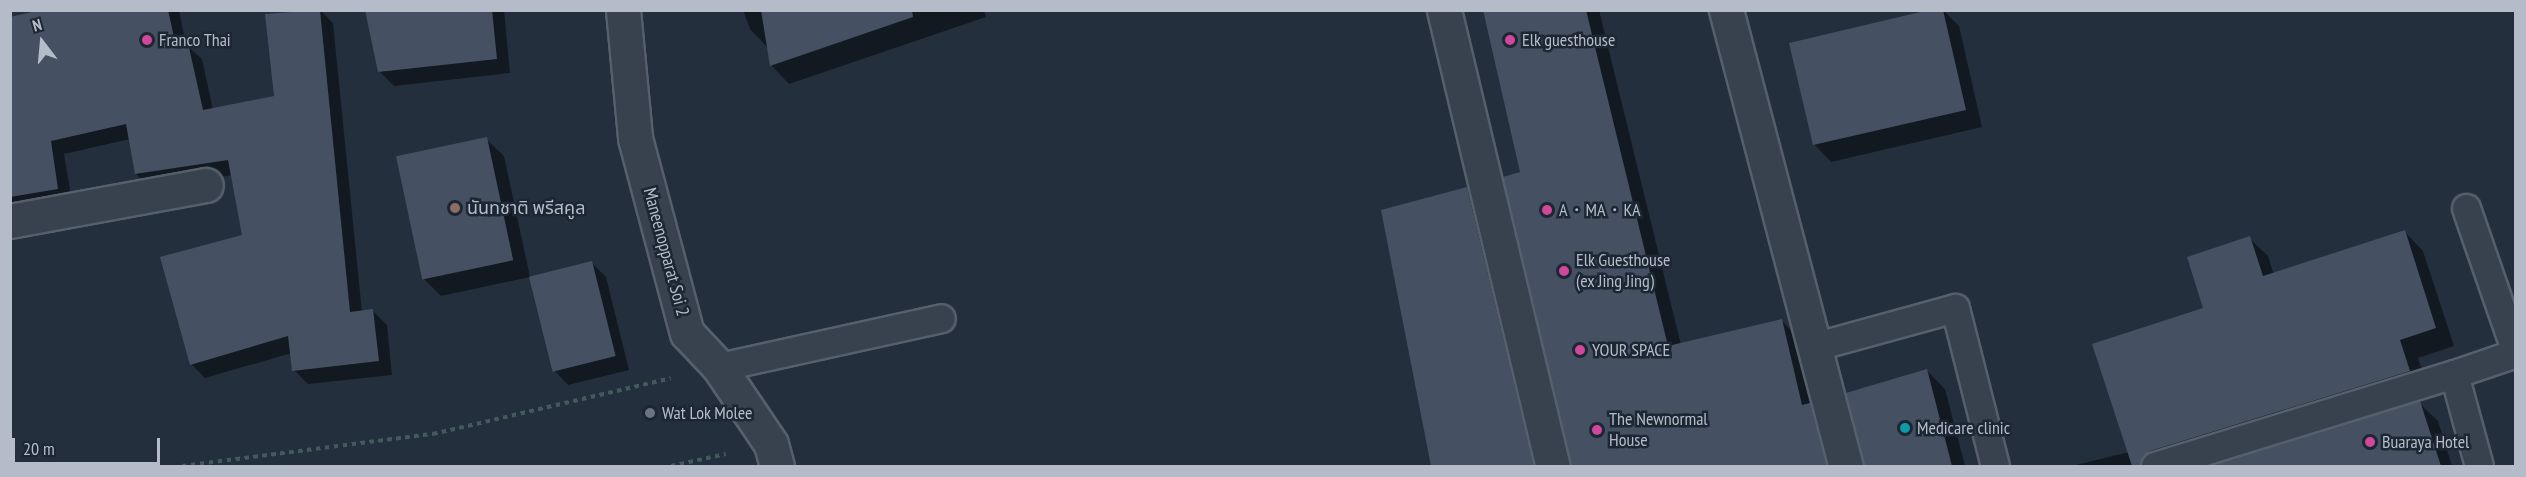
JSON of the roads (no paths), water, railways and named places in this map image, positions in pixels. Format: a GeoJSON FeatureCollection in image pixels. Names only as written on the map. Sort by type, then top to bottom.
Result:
{"type":"FeatureCollection","features":[{"type":"Feature","properties":{"kind":"street","name":"Maneenopparat Soi 2"},"geometry":{"type":"LineString","coordinates":[[623,10],[635,138],[687,333],[719,367],[774,455]]}},
{"type":"Feature","properties":{"kind":"street"},"geometry":{"type":"LineString","coordinates":[[1444,10],[1553,466]]}},
{"type":"Feature","properties":{"kind":"street"},"geometry":{"type":"LineString","coordinates":[[1726,10],[1817,346],[1846,466]]}},
{"type":"Feature","properties":{"kind":"street"},"geometry":{"type":"LineString","coordinates":[[10,221],[206,185]]}},
{"type":"Feature","properties":{"kind":"lane"},"geometry":{"type":"LineString","coordinates":[[2155,466],[2516,353],[2466,208]]}},
{"type":"Feature","properties":{"kind":"lane"},"geometry":{"type":"LineString","coordinates":[[1817,346],[1955,308],[1995,466]]}},
{"type":"Feature","properties":{"kind":"lane"},"geometry":{"type":"LineString","coordinates":[[719,367],[941,318]]}},
{"type":"Feature","properties":{"kind":"lane"},"geometry":{"type":"LineString","coordinates":[[2454,374],[2480,466]]}},
{"type":"Feature","properties":{"kind":"place","name":"Franco Thai"},"geometry":{"type":"Point","coordinates":[147,40]}},
{"type":"Feature","properties":{"kind":"place","name":"Elk guesthouse"},"geometry":{"type":"Point","coordinates":[1510,40]}},
{"type":"Feature","properties":{"kind":"place","name":"นันทชาติ พรีสคูล"},"geometry":{"type":"Point","coordinates":[455,208]}},
{"type":"Feature","properties":{"kind":"place","name":"A・MA・KA"},"geometry":{"type":"Point","coordinates":[1547,210]}},
{"type":"Feature","properties":{"kind":"place","name":"Elk Guesthouse (ex Jing Jing)"},"geometry":{"type":"Point","coordinates":[1564,271]}},
{"type":"Feature","properties":{"kind":"place","name":"YOUR SPACE"},"geometry":{"type":"Point","coordinates":[1580,350]}},
{"type":"Feature","properties":{"kind":"place","name":"Wat Lok Molee"},"geometry":{"type":"Point","coordinates":[650,413]}},
{"type":"Feature","properties":{"kind":"place","name":"Medicare clinic"},"geometry":{"type":"Point","coordinates":[1905,428]}},
{"type":"Feature","properties":{"kind":"place","name":"The Newnormal House"},"geometry":{"type":"Point","coordinates":[1597,430]}},
{"type":"Feature","properties":{"kind":"place","name":"Buaraya Hotel"},"geometry":{"type":"Point","coordinates":[2370,442]}}]}
